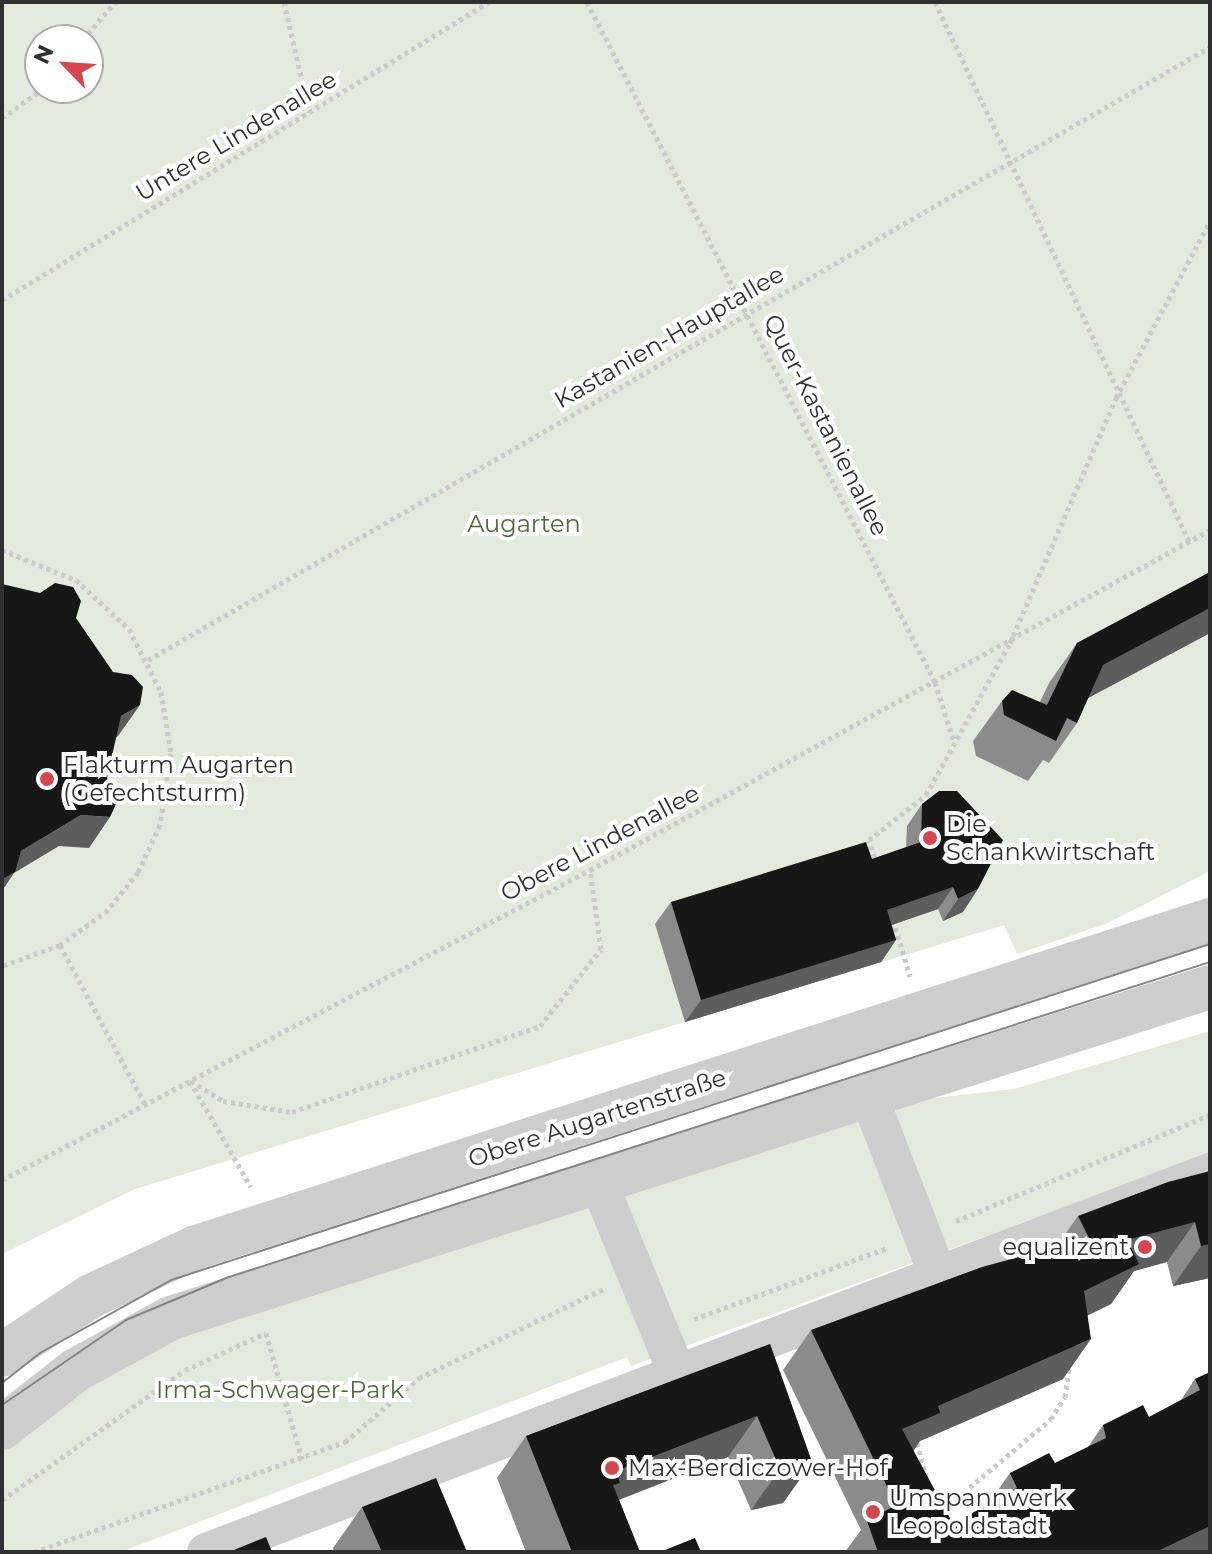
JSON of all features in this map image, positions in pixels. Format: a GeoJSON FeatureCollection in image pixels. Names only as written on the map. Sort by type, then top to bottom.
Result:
{"type":"FeatureCollection","features":[{"type":"Feature","properties":{"kind":"street","name":"Obere Augartenstraße"},"geometry":{"type":"LineString","coordinates":[[2,1355],[91,1296],[194,1248],[1210,920]]}},
{"type":"Feature","properties":{"kind":"street"},"geometry":{"type":"LineString","coordinates":[[2,1428],[76,1370],[171,1318],[597,1179],[1125,1017],[1210,987]]}},
{"type":"Feature","properties":{"kind":"street"},"geometry":{"type":"LineString","coordinates":[[1125,1017],[1210,1015]]}},
{"type":"Feature","properties":{"kind":"street"},"geometry":{"type":"LineString","coordinates":[[868,1094],[936,1270]]}},
{"type":"Feature","properties":{"kind":"street"},"geometry":{"type":"LineString","coordinates":[[206,1552],[675,1368],[1210,1172]]}},
{"type":"Feature","properties":{"kind":"street"},"geometry":{"type":"LineString","coordinates":[[597,1179],[675,1368]]}},
{"type":"Feature","properties":{"kind":"path"},"geometry":{"type":"LineString","coordinates":[[96,24],[115,2]]}},
{"type":"Feature","properties":{"kind":"path"},"geometry":{"type":"LineString","coordinates":[[284,2],[309,112]]}},
{"type":"Feature","properties":{"kind":"path","name":"Untere Lindenallee"},"geometry":{"type":"LineString","coordinates":[[2,300],[489,2]]}},
{"type":"Feature","properties":{"kind":"path","name":"Quer-Kastanienallee"},"geometry":{"type":"LineString","coordinates":[[587,2],[749,312],[935,682],[954,743]]}},
{"type":"Feature","properties":{"kind":"path"},"geometry":{"type":"LineString","coordinates":[[935,2],[1116,398],[1189,541]]}},
{"type":"Feature","properties":{"kind":"path","name":"Kastanien-Hauptallee"},"geometry":{"type":"LineString","coordinates":[[148,660],[1009,160],[1210,47]]}},
{"type":"Feature","properties":{"kind":"path"},"geometry":{"type":"LineString","coordinates":[[2,118],[24,102]]}},
{"type":"Feature","properties":{"kind":"path"},"geometry":{"type":"LineString","coordinates":[[882,883],[869,840],[926,795],[1010,643],[1116,398],[1210,221]]}},
{"type":"Feature","properties":{"kind":"path","name":"Obere Lindenallee"},"geometry":{"type":"LineString","coordinates":[[2,1180],[590,870],[1010,643],[1210,530]]}},
{"type":"Feature","properties":{"kind":"path"},"geometry":{"type":"LineString","coordinates":[[2,550],[76,580],[129,629],[148,660],[171,753],[160,825],[138,872],[108,910],[60,945],[2,966]]}},
{"type":"Feature","properties":{"kind":"path"},"geometry":{"type":"LineString","coordinates":[[190,1080],[223,1101],[292,1112],[540,1026],[601,949],[590,870]]}},
{"type":"Feature","properties":{"kind":"path"},"geometry":{"type":"LineString","coordinates":[[891,912],[914,994]]}},
{"type":"Feature","properties":{"kind":"path"},"geometry":{"type":"LineString","coordinates":[[60,945],[145,1104]]}},
{"type":"Feature","properties":{"kind":"path"},"geometry":{"type":"LineString","coordinates":[[190,1080],[257,1196]]}},
{"type":"Feature","properties":{"kind":"path"},"geometry":{"type":"LineString","coordinates":[[34,1552],[302,1459],[366,1429],[419,1378],[636,1273]]}},
{"type":"Feature","properties":{"kind":"path"},"geometry":{"type":"LineString","coordinates":[[2,1500],[185,1370],[266,1333],[302,1459]]}},
{"type":"Feature","properties":{"kind":"path"},"geometry":{"type":"LineString","coordinates":[[935,1516],[1051,1419],[1065,1397],[1069,1361]]}},
{"type":"Feature","properties":{"kind":"path"},"geometry":{"type":"LineString","coordinates":[[917,1443],[928,1486]]}},
{"type":"Feature","properties":{"kind":"path"},"geometry":{"type":"LineString","coordinates":[[932,1501],[941,1528]]}},
{"type":"Feature","properties":{"kind":"green space","name":"Augarten"},"geometry":{"type":"Polygon","coordinates":[[[2,2],[1210,2],[1210,871],[1108,923],[1017,954],[1004,925],[135,1189],[2,1254],[2,2]]]}},
{"type":"Feature","properties":{"kind":"green space","name":"Irma-Schwager-Park"},"geometry":{"type":"Polygon","coordinates":[[[1210,1031],[1210,1154],[631,1366],[627,1357],[121,1552],[2,1552],[2,1452],[102,1372],[245,1304],[917,1100],[1014,1089],[1210,1031]]]}},
{"type":"Feature","properties":{"kind":"building"},"geometry":{"type":"Polygon","coordinates":[[[1210,572],[1210,608],[1103,665],[1077,723],[1067,718],[1056,741],[1004,715],[1002,701],[1012,690],[1047,705],[1077,643],[1210,572]]]}},
{"type":"Feature","properties":{"kind":"building","name":"Flakturm Augarten (Gefechtsturm)"},"geometry":{"type":"Polygon","coordinates":[[[55,583],[73,587],[81,601],[76,618],[113,672],[132,675],[143,687],[140,705],[121,716],[107,778],[118,800],[110,817],[81,815],[21,851],[15,872],[2,879],[2,584],[40,593],[55,583]]]}},
{"type":"Feature","properties":{"kind":"building"},"geometry":{"type":"Polygon","coordinates":[[[939,791],[957,791],[1003,840],[978,889],[958,899],[953,887],[887,910],[896,940],[701,1000],[671,902],[866,842],[872,859],[921,842],[922,804],[939,791]]]}},
{"type":"Feature","properties":{"kind":"building"},"geometry":{"type":"Polygon","coordinates":[[[1210,1171],[1210,1244],[1201,1246],[1195,1222],[1127,1240],[1139,1264],[1084,1291],[1091,1339],[938,1406],[940,1413],[902,1429],[953,1524],[1017,1488],[1010,1473],[1049,1453],[1055,1463],[1106,1438],[1103,1425],[1143,1405],[1149,1417],[1200,1390],[1195,1379],[1210,1372],[1210,1526],[1156,1552],[878,1552],[867,1521],[896,1505],[811,1330],[982,1267],[1089,1238],[1078,1216],[1168,1182],[1210,1171]]]}},
{"type":"Feature","properties":{"kind":"building"},"geometry":{"type":"Polygon","coordinates":[[[770,1344],[812,1462],[780,1469],[757,1416],[616,1471],[620,1483],[613,1485],[640,1552],[572,1552],[526,1436],[770,1344]]]}},
{"type":"Feature","properties":{"kind":"building"},"geometry":{"type":"Polygon","coordinates":[[[436,1478],[467,1552],[382,1552],[362,1507],[436,1478]]]}},
{"type":"Feature","properties":{"kind":"building"},"geometry":{"type":"Polygon","coordinates":[[[266,1537],[272,1552],[229,1552],[266,1537]]]}},
{"type":"Feature","properties":{"kind":"building"},"geometry":{"type":"Polygon","coordinates":[[[695,1538],[701,1552],[660,1552],[695,1538]]]}},
{"type":"Feature","properties":{"kind":"tram line"},"geometry":{"type":"LineString","coordinates":[[2,1383],[40,1353],[171,1280],[1210,944]]}},
{"type":"Feature","properties":{"kind":"tram line"},"geometry":{"type":"LineString","coordinates":[[2,1405],[126,1320],[229,1277],[1210,962]]}},
{"type":"Feature","properties":{"kind":"place","name":"Flakturm Augarten (Gefechtsturm)"},"geometry":{"type":"Point","coordinates":[47,779]}},
{"type":"Feature","properties":{"kind":"place","name":"Die Schankwirtschaft"},"geometry":{"type":"Point","coordinates":[930,838]}},
{"type":"Feature","properties":{"kind":"place","name":"equalizent"},"geometry":{"type":"Point","coordinates":[1145,1247]}},
{"type":"Feature","properties":{"kind":"place","name":"Max-Berdiczower-Hof"},"geometry":{"type":"Point","coordinates":[612,1468]}},
{"type":"Feature","properties":{"kind":"place","name":"Umspannwerk Leopoldstadt"},"geometry":{"type":"Point","coordinates":[873,1512]}}]}
